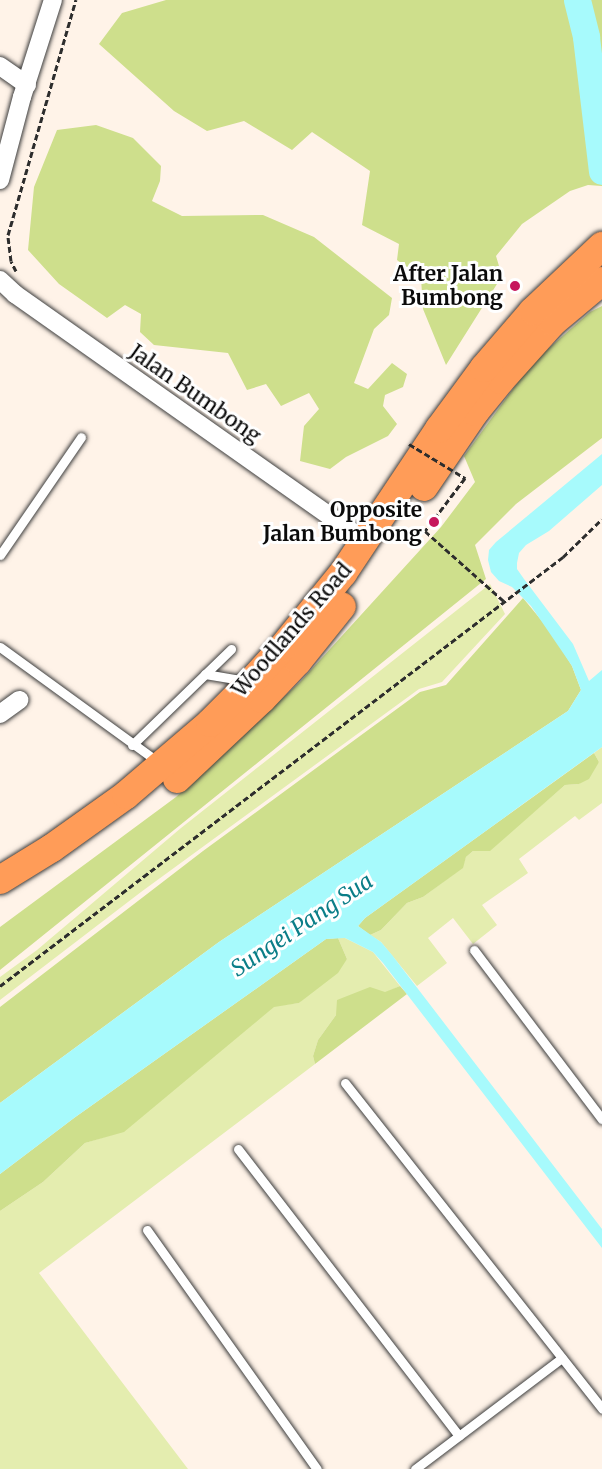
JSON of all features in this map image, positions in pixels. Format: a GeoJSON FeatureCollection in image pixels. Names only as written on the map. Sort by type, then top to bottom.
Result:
{"type":"FeatureCollection","features":[{"type":"Feature","properties":{"kind":"main road","name":"Woodlands Road"},"geometry":{"type":"LineString","coordinates":[[5,875],[91,821],[162,766],[250,682],[315,610],[366,542],[439,429],[484,368],[533,311],[602,246]]}},
{"type":"Feature","properties":{"kind":"main road","name":"Woodlands Road"},"geometry":{"type":"LineString","coordinates":[[0,901],[137,810],[209,750],[262,699],[331,622],[382,553],[455,441],[494,388],[552,322],[602,280]]}},
{"type":"Feature","properties":{"kind":"street"},"geometry":{"type":"LineString","coordinates":[[0,180],[53,0]]}},
{"type":"Feature","properties":{"kind":"street"},"geometry":{"type":"LineString","coordinates":[[0,66],[27,85]]}},
{"type":"Feature","properties":{"kind":"street","name":"Jalan Bumbong"},"geometry":{"type":"LineString","coordinates":[[0,280],[15,294],[366,542]]}},
{"type":"Feature","properties":{"kind":"street"},"geometry":{"type":"LineString","coordinates":[[0,714],[19,700]]}},
{"type":"Feature","properties":{"kind":"lane"},"geometry":{"type":"LineString","coordinates":[[0,555],[81,437]]}},
{"type":"Feature","properties":{"kind":"lane"},"geometry":{"type":"LineString","coordinates":[[0,647],[162,766]]}},
{"type":"Feature","properties":{"kind":"lane"},"geometry":{"type":"LineString","coordinates":[[132,745],[231,649]]}},
{"type":"Feature","properties":{"kind":"lane"},"geometry":{"type":"LineString","coordinates":[[205,674],[250,682]]}},
{"type":"Feature","properties":{"kind":"lane"},"geometry":{"type":"LineString","coordinates":[[474,950],[602,1119]]}},
{"type":"Feature","properties":{"kind":"lane"},"geometry":{"type":"LineString","coordinates":[[345,1083],[602,1409]]}},
{"type":"Feature","properties":{"kind":"lane"},"geometry":{"type":"LineString","coordinates":[[238,1149],[459,1436]]}},
{"type":"Feature","properties":{"kind":"lane"},"geometry":{"type":"LineString","coordinates":[[147,1230],[316,1469]]}},
{"type":"Feature","properties":{"kind":"lane"},"geometry":{"type":"LineString","coordinates":[[415,1469],[562,1358]]}},
{"type":"Feature","properties":{"kind":"path"},"geometry":{"type":"LineString","coordinates":[[20,276],[11,261],[8,235],[76,0]]}},
{"type":"Feature","properties":{"kind":"path"},"geometry":{"type":"LineString","coordinates":[[409,444],[465,478],[425,531],[505,602]]}},
{"type":"Feature","properties":{"kind":"path"},"geometry":{"type":"LineString","coordinates":[[0,986],[531,582],[563,557],[602,519]]}},
{"type":"Feature","properties":{"kind":"green space"},"geometry":{"type":"Polygon","coordinates":[[[166,0],[602,0],[602,186],[588,185],[570,191],[522,224],[496,256],[502,276],[446,365],[423,309],[421,278],[397,260],[399,244],[362,225],[370,171],[312,132],[292,150],[244,121],[207,131],[174,111],[99,44],[122,13],[166,0]]]}},
{"type":"Feature","properties":{"kind":"green space"},"geometry":{"type":"Polygon","coordinates":[[[96,125],[133,138],[161,166],[160,181],[152,201],[182,216],[263,215],[314,237],[392,298],[389,315],[374,329],[354,383],[368,389],[392,363],[407,374],[403,387],[385,395],[383,406],[397,424],[388,436],[346,457],[330,469],[300,461],[304,426],[319,409],[309,393],[281,406],[266,384],[247,390],[228,353],[154,345],[140,332],[141,314],[125,305],[107,318],[59,284],[28,250],[34,187],[57,130],[96,125]]]}},
{"type":"Feature","properties":{"kind":"green space"},"geometry":{"type":"Polygon","coordinates":[[[602,306],[602,438],[516,504],[475,545],[486,579],[0,970],[0,927],[176,797],[300,682],[441,527],[475,482],[464,456],[532,363],[590,312],[602,306]]]}},
{"type":"Feature","properties":{"kind":"green space"},"geometry":{"type":"Polygon","coordinates":[[[490,584],[505,614],[442,682],[419,689],[141,892],[0,1000],[0,977],[37,950],[181,828],[490,584]]]}},
{"type":"Feature","properties":{"kind":"green space"},"geometry":{"type":"Polygon","coordinates":[[[523,598],[551,632],[572,666],[581,690],[568,711],[219,942],[0,1103],[0,1007],[203,851],[420,692],[446,685],[523,598]]]}},
{"type":"Feature","properties":{"kind":"green space"},"geometry":{"type":"Polygon","coordinates":[[[602,747],[602,803],[579,820],[575,816],[519,859],[528,873],[482,905],[497,925],[473,944],[453,918],[428,938],[447,963],[417,986],[381,942],[370,935],[381,930],[407,903],[423,897],[462,868],[466,857],[473,851],[535,811],[565,785],[579,784],[599,762],[594,753],[602,747]]]}},
{"type":"Feature","properties":{"kind":"green space"},"geometry":{"type":"Polygon","coordinates":[[[594,753],[599,762],[589,779],[579,784],[565,785],[490,851],[473,851],[466,857],[463,868],[423,897],[407,903],[381,930],[370,935],[358,926],[365,918],[594,753]]]}},
{"type":"Feature","properties":{"kind":"green space"},"geometry":{"type":"Polygon","coordinates":[[[338,938],[345,938],[373,952],[400,986],[336,1015],[318,1040],[313,1056],[315,1064],[39,1273],[188,1469],[0,1469],[0,1211],[43,1182],[85,1143],[124,1131],[274,1006],[299,1003],[347,959],[338,938]]]}},
{"type":"Feature","properties":{"kind":"green space"},"geometry":{"type":"Polygon","coordinates":[[[338,938],[347,959],[338,973],[299,1003],[274,1007],[124,1132],[85,1143],[43,1182],[0,1211],[0,1174],[74,1118],[326,939],[338,938]]]}},
{"type":"Feature","properties":{"kind":"green space"},"geometry":{"type":"Polygon","coordinates":[[[400,986],[407,994],[315,1064],[313,1056],[318,1040],[336,1015],[337,1000],[370,987],[385,992],[400,986]]]}},
{"type":"Feature","properties":{"kind":"water","name":"Sungei Pang Sua"},"geometry":{"type":"Polygon","coordinates":[[[602,454],[602,485],[549,531],[526,545],[519,553],[517,569],[573,644],[589,681],[602,670],[602,747],[365,918],[358,926],[381,942],[392,955],[602,1229],[602,1248],[383,963],[373,952],[345,938],[326,939],[74,1118],[0,1174],[0,1103],[219,942],[568,711],[581,690],[572,666],[531,606],[512,587],[499,581],[491,572],[488,560],[489,550],[602,454]]]}},
{"type":"Feature","properties":{"kind":"waterway"},"geometry":{"type":"LineString","coordinates":[[577,0],[586,37],[602,171]]}},
{"type":"Feature","properties":{"kind":"place","name":"After Jalan Bumbong"},"geometry":{"type":"Point","coordinates":[515,286]}},
{"type":"Feature","properties":{"kind":"place","name":"Opposite Jalan Bumbong"},"geometry":{"type":"Point","coordinates":[434,522]}}]}
